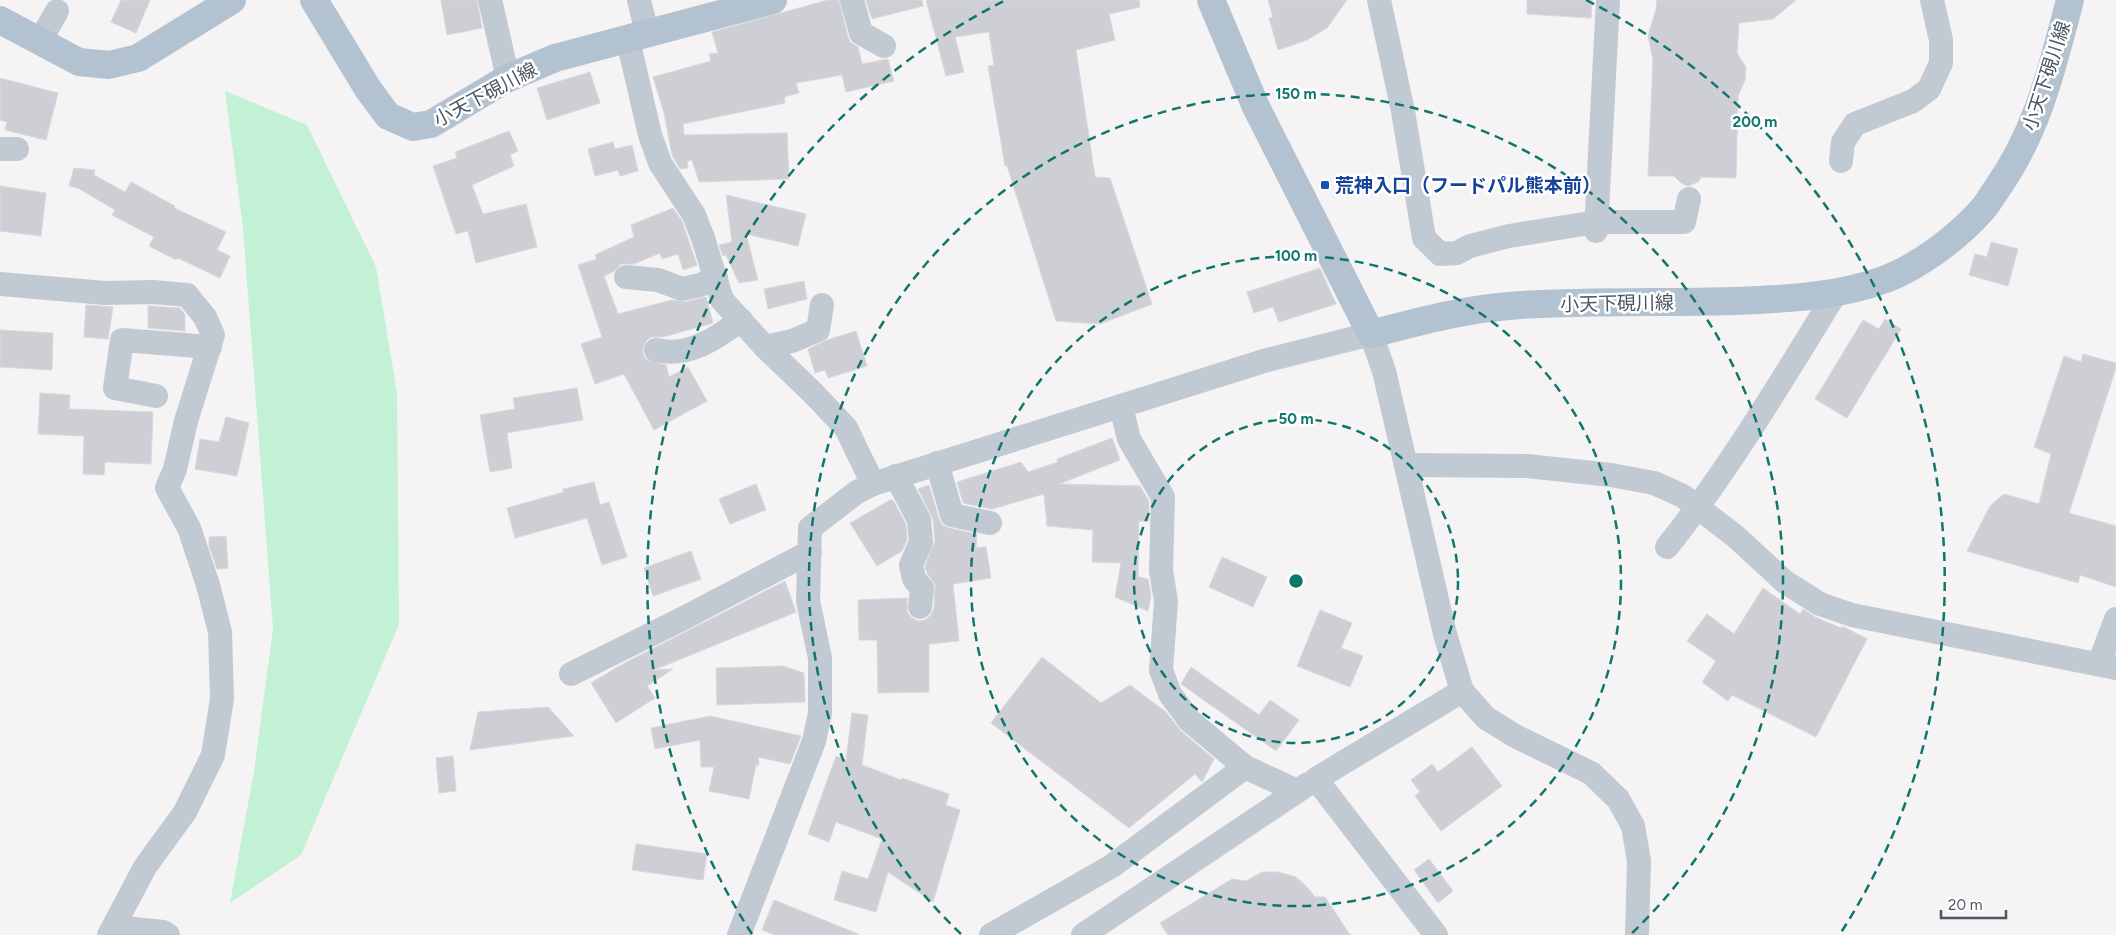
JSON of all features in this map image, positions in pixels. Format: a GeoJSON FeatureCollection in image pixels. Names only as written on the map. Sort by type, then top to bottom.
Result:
{"type":"FeatureCollection","features":[{"type":"Feature","properties":{"kind":"main road"},"geometry":{"type":"LineString","coordinates":[[0,20],[79,62],[108,65],[138,58],[232,0]]}},
{"type":"Feature","properties":{"kind":"main road","name":"小天下硯川線"},"geometry":{"type":"LineString","coordinates":[[314,0],[368,89],[388,116],[413,127],[431,124],[508,78],[555,58],[772,0]]}},
{"type":"Feature","properties":{"kind":"main road"},"geometry":{"type":"LineString","coordinates":[[1211,0],[1256,107],[1371,334]]}},
{"type":"Feature","properties":{"kind":"main road","name":"小天下硯川線"},"geometry":{"type":"LineString","coordinates":[[1371,334],[1451,313],[1518,305],[1791,299],[1837,291],[1887,279],[1936,252],[1981,212],[2008,173],[2032,128],[2048,84],[2070,0]]}},
{"type":"Feature","properties":{"kind":"street"},"geometry":{"type":"LineString","coordinates":[[490,0],[508,78]]}},
{"type":"Feature","properties":{"kind":"street"},"geometry":{"type":"LineString","coordinates":[[639,0],[638,36],[650,136],[660,162],[694,215],[722,300],[765,347],[846,428],[873,484]]}},
{"type":"Feature","properties":{"kind":"street"},"geometry":{"type":"LineString","coordinates":[[852,0],[861,33],[884,46]]}},
{"type":"Feature","properties":{"kind":"street"},"geometry":{"type":"LineString","coordinates":[[1379,0],[1404,111],[1424,238],[1440,254],[1457,252],[1470,246],[1509,236],[1596,227],[1684,222],[1689,199]]}},
{"type":"Feature","properties":{"kind":"street"},"geometry":{"type":"LineString","coordinates":[[1596,227],[1608,0]]}},
{"type":"Feature","properties":{"kind":"street"},"geometry":{"type":"LineString","coordinates":[[1841,161],[1843,142],[1855,124],[1913,101],[1929,89],[1940,64],[1941,56],[1941,40],[1932,0]]}},
{"type":"Feature","properties":{"kind":"street"},"geometry":{"type":"LineString","coordinates":[[40,41],[57,11]]}},
{"type":"Feature","properties":{"kind":"street"},"geometry":{"type":"LineString","coordinates":[[626,277],[658,280],[682,288],[700,285],[716,278]]}},
{"type":"Feature","properties":{"kind":"street"},"geometry":{"type":"LineString","coordinates":[[0,284],[106,293],[154,292],[187,295],[204,317],[213,335],[186,421],[175,469],[167,488],[189,528],[208,585],[220,632],[222,699],[213,756],[185,812],[145,867],[112,931],[163,932],[168,935]]}},
{"type":"Feature","properties":{"kind":"street"},"geometry":{"type":"LineString","coordinates":[[1667,547],[1698,508],[1758,418],[1837,291]]}},
{"type":"Feature","properties":{"kind":"street"},"geometry":{"type":"LineString","coordinates":[[765,347],[792,341],[818,330],[822,306]]}},
{"type":"Feature","properties":{"kind":"street"},"geometry":{"type":"LineString","coordinates":[[656,350],[670,353],[698,347],[720,336],[741,320]]}},
{"type":"Feature","properties":{"kind":"street"},"geometry":{"type":"LineString","coordinates":[[739,935],[814,742],[820,713],[820,658],[808,601],[810,528],[857,492],[896,476],[1264,361],[1371,334],[1384,371],[1444,634],[1462,691],[1486,718],[1515,736],[1591,773],[1618,799],[1633,826],[1639,861],[1637,935]]}},
{"type":"Feature","properties":{"kind":"street"},"geometry":{"type":"LineString","coordinates":[[156,396],[115,388],[122,340],[210,347]]}},
{"type":"Feature","properties":{"kind":"street"},"geometry":{"type":"LineString","coordinates":[[1121,406],[1129,439],[1163,497],[1161,563],[1166,601],[1161,670],[1170,694],[1190,721],[1244,767],[1307,785],[1428,932]]}},
{"type":"Feature","properties":{"kind":"street"},"geometry":{"type":"LineString","coordinates":[[937,464],[952,515],[990,522]]}},
{"type":"Feature","properties":{"kind":"street"},"geometry":{"type":"LineString","coordinates":[[1406,465],[1527,466],[1611,475],[1654,483],[1683,496],[1735,536],[1785,582],[1820,604],[1852,615],[2108,666],[2116,619]]}},
{"type":"Feature","properties":{"kind":"street"},"geometry":{"type":"LineString","coordinates":[[896,476],[919,520],[922,542],[910,565],[914,579],[922,588],[920,607]]}},
{"type":"Feature","properties":{"kind":"street"},"geometry":{"type":"LineString","coordinates":[[571,674],[810,552]]}},
{"type":"Feature","properties":{"kind":"street"},"geometry":{"type":"LineString","coordinates":[[1083,935],[1307,785],[1462,691]]}},
{"type":"Feature","properties":{"kind":"street"},"geometry":{"type":"LineString","coordinates":[[991,935],[1112,866],[1244,767]]}},
{"type":"Feature","properties":{"kind":"green space"},"geometry":{"type":"Polygon","coordinates":[[[225,91],[307,125],[376,267],[397,393],[399,624],[301,855],[230,903],[254,771],[273,629],[243,228],[225,91]]]}},
{"type":"Feature","properties":{"kind":"building"},"geometry":{"type":"Polygon","coordinates":[[[121,0],[150,0],[136,33],[111,22],[121,0]]]}},
{"type":"Feature","properties":{"kind":"building"},"geometry":{"type":"Polygon","coordinates":[[[441,0],[477,0],[482,28],[447,35],[441,0]]]}},
{"type":"Feature","properties":{"kind":"building"},"geometry":{"type":"Polygon","coordinates":[[[828,0],[839,0],[848,37],[850,42],[858,47],[862,64],[888,59],[894,81],[846,92],[842,75],[796,83],[799,93],[784,97],[785,103],[683,124],[684,135],[787,133],[789,179],[699,182],[692,160],[687,161],[688,168],[680,169],[672,155],[664,113],[653,77],[711,61],[709,54],[718,53],[712,32],[828,0]]]}},
{"type":"Feature","properties":{"kind":"building"},"geometry":{"type":"Polygon","coordinates":[[[866,0],[922,0],[923,6],[872,19],[866,0]]]}},
{"type":"Feature","properties":{"kind":"building"},"geometry":{"type":"Polygon","coordinates":[[[926,0],[1139,0],[1140,7],[1109,14],[1115,40],[1076,50],[1095,177],[1110,178],[1152,304],[1100,324],[1056,321],[1007,166],[1005,166],[988,66],[994,65],[989,32],[955,37],[964,72],[946,76],[926,0]]]}},
{"type":"Feature","properties":{"kind":"building"},"geometry":{"type":"Polygon","coordinates":[[[1268,0],[1347,0],[1327,28],[1307,40],[1278,50],[1269,18],[1273,17],[1268,0]]]}},
{"type":"Feature","properties":{"kind":"building"},"geometry":{"type":"Polygon","coordinates":[[[1527,0],[1592,0],[1591,18],[1527,14],[1527,0]]]}},
{"type":"Feature","properties":{"kind":"building"},"geometry":{"type":"Polygon","coordinates":[[[1657,0],[1796,0],[1773,19],[1739,23],[1737,53],[1746,67],[1745,80],[1738,96],[1736,178],[1701,177],[1698,182],[1688,186],[1681,183],[1674,176],[1648,176],[1653,60],[1648,36],[1657,0]]]}},
{"type":"Feature","properties":{"kind":"building"},"geometry":{"type":"Polygon","coordinates":[[[590,72],[600,103],[547,120],[537,88],[590,72]]]}},
{"type":"Feature","properties":{"kind":"building"},"geometry":{"type":"Polygon","coordinates":[[[0,78],[58,93],[46,140],[5,130],[7,122],[0,120],[0,78]]]}},
{"type":"Feature","properties":{"kind":"building"},"geometry":{"type":"Polygon","coordinates":[[[509,131],[518,151],[510,155],[514,166],[472,185],[483,214],[526,204],[537,247],[476,263],[468,231],[456,234],[433,166],[457,158],[455,152],[509,131]]]}},
{"type":"Feature","properties":{"kind":"building"},"geometry":{"type":"Polygon","coordinates":[[[613,142],[615,149],[632,145],[638,171],[620,176],[618,170],[595,176],[588,149],[613,142]]]}},
{"type":"Feature","properties":{"kind":"building"},"geometry":{"type":"Polygon","coordinates":[[[74,168],[95,170],[94,175],[125,192],[131,182],[175,206],[174,208],[226,232],[217,250],[230,256],[220,278],[178,258],[176,260],[149,246],[154,237],[112,215],[115,210],[78,188],[69,186],[74,168]]]}},
{"type":"Feature","properties":{"kind":"building"},"geometry":{"type":"Polygon","coordinates":[[[0,186],[46,193],[41,236],[0,231],[0,186]]]}},
{"type":"Feature","properties":{"kind":"building"},"geometry":{"type":"Polygon","coordinates":[[[726,195],[806,214],[798,246],[746,234],[758,280],[739,283],[726,255],[723,256],[719,245],[732,242],[726,195]]]}},
{"type":"Feature","properties":{"kind":"building"},"geometry":{"type":"Polygon","coordinates":[[[673,208],[682,221],[697,265],[683,270],[678,254],[662,259],[660,253],[634,264],[621,264],[613,272],[604,276],[618,314],[672,300],[685,302],[706,297],[713,323],[663,337],[651,337],[646,341],[643,348],[643,355],[647,360],[666,365],[669,377],[688,367],[707,401],[654,430],[624,374],[595,384],[581,344],[602,337],[578,265],[597,259],[595,255],[634,237],[631,225],[673,208]]]}},
{"type":"Feature","properties":{"kind":"building"},"geometry":{"type":"Polygon","coordinates":[[[1991,242],[2018,249],[2008,286],[1969,275],[1975,254],[1987,257],[1991,242]]]}},
{"type":"Feature","properties":{"kind":"building"},"geometry":{"type":"Polygon","coordinates":[[[1320,268],[1336,304],[1279,322],[1273,307],[1254,313],[1247,292],[1320,268]]]}},
{"type":"Feature","properties":{"kind":"building"},"geometry":{"type":"Polygon","coordinates":[[[804,281],[807,299],[768,309],[764,289],[804,281]]]}},
{"type":"Feature","properties":{"kind":"building"},"geometry":{"type":"Polygon","coordinates":[[[86,305],[113,307],[108,339],[84,337],[86,305]]]}},
{"type":"Feature","properties":{"kind":"building"},"geometry":{"type":"Polygon","coordinates":[[[148,306],[180,308],[185,315],[185,331],[148,328],[148,306]]]}},
{"type":"Feature","properties":{"kind":"building"},"geometry":{"type":"Polygon","coordinates":[[[1885,319],[1901,329],[1847,418],[1815,399],[1863,320],[1879,329],[1885,319]]]}},
{"type":"Feature","properties":{"kind":"building"},"geometry":{"type":"Polygon","coordinates":[[[0,330],[53,333],[52,370],[0,367],[0,330]]]}},
{"type":"Feature","properties":{"kind":"building"},"geometry":{"type":"Polygon","coordinates":[[[856,331],[867,366],[828,378],[825,370],[815,373],[808,349],[827,340],[856,331]]]}},
{"type":"Feature","properties":{"kind":"building"},"geometry":{"type":"Polygon","coordinates":[[[2083,354],[2116,363],[2116,368],[2069,513],[2116,526],[2116,587],[2080,575],[2078,583],[1967,551],[1990,506],[2004,494],[2039,504],[2051,454],[2034,447],[2064,356],[2081,362],[2083,354]]]}},
{"type":"Feature","properties":{"kind":"building"},"geometry":{"type":"Polygon","coordinates":[[[577,388],[583,420],[507,433],[512,468],[490,472],[480,415],[515,409],[513,398],[577,388]]]}},
{"type":"Feature","properties":{"kind":"building"},"geometry":{"type":"Polygon","coordinates":[[[40,393],[70,395],[69,409],[153,412],[151,464],[105,462],[104,475],[83,474],[84,436],[38,434],[40,393]]]}},
{"type":"Feature","properties":{"kind":"building"},"geometry":{"type":"Polygon","coordinates":[[[226,417],[249,423],[237,476],[195,469],[200,439],[219,442],[226,417]]]}},
{"type":"Feature","properties":{"kind":"building"},"geometry":{"type":"Polygon","coordinates":[[[1112,438],[1120,460],[1059,484],[1140,486],[1149,501],[1149,521],[1139,521],[1138,577],[1148,579],[1151,595],[1148,611],[1115,597],[1121,563],[1092,562],[1093,530],[1047,526],[1044,494],[992,509],[963,503],[957,482],[1021,462],[1028,472],[1058,462],[1057,459],[1112,438]]]}},
{"type":"Feature","properties":{"kind":"building"},"geometry":{"type":"Polygon","coordinates":[[[594,482],[600,505],[609,502],[627,557],[602,565],[587,518],[515,538],[507,508],[564,492],[563,489],[594,482]]]}},
{"type":"Feature","properties":{"kind":"building"},"geometry":{"type":"Polygon","coordinates":[[[756,484],[766,510],[730,524],[719,499],[756,484]]]}},
{"type":"Feature","properties":{"kind":"building"},"geometry":{"type":"Polygon","coordinates":[[[929,485],[942,525],[977,534],[976,548],[986,547],[991,578],[953,584],[959,641],[929,644],[929,692],[878,693],[877,640],[859,640],[858,600],[907,598],[907,612],[912,618],[918,621],[925,620],[931,615],[934,608],[935,584],[927,573],[925,566],[935,541],[933,519],[918,489],[929,485]]]}},
{"type":"Feature","properties":{"kind":"building"},"geometry":{"type":"Polygon","coordinates":[[[893,500],[906,524],[907,540],[902,551],[877,566],[850,523],[893,500]]]}},
{"type":"Feature","properties":{"kind":"building"},"geometry":{"type":"Polygon","coordinates":[[[226,536],[228,568],[217,569],[209,546],[209,537],[226,536]]]}},
{"type":"Feature","properties":{"kind":"building"},"geometry":{"type":"Polygon","coordinates":[[[691,551],[701,579],[653,596],[644,568],[691,551]]]}},
{"type":"Feature","properties":{"kind":"building"},"geometry":{"type":"Polygon","coordinates":[[[1222,557],[1267,577],[1253,607],[1209,587],[1222,557]]]}},
{"type":"Feature","properties":{"kind":"building"},"geometry":{"type":"Polygon","coordinates":[[[785,581],[796,612],[654,670],[673,669],[647,686],[655,698],[616,723],[591,683],[619,666],[785,581]]]}},
{"type":"Feature","properties":{"kind":"building"},"geometry":{"type":"Polygon","coordinates":[[[1763,588],[1800,614],[1803,609],[1815,617],[1841,628],[1842,626],[1867,639],[1816,737],[1732,695],[1728,701],[1702,682],[1716,661],[1687,641],[1707,614],[1734,634],[1763,588]]]}},
{"type":"Feature","properties":{"kind":"building"},"geometry":{"type":"Polygon","coordinates":[[[1320,610],[1352,623],[1341,648],[1363,656],[1350,687],[1297,666],[1320,610]]]}},
{"type":"Feature","properties":{"kind":"building"},"geometry":{"type":"Polygon","coordinates":[[[1042,657],[1101,703],[1130,685],[1166,712],[1181,731],[1214,759],[1202,782],[1195,774],[1129,828],[991,723],[1042,657]]]}},
{"type":"Feature","properties":{"kind":"building"},"geometry":{"type":"Polygon","coordinates":[[[783,666],[804,673],[805,702],[717,705],[716,668],[783,666]]]}},
{"type":"Feature","properties":{"kind":"building"},"geometry":{"type":"Polygon","coordinates":[[[1191,667],[1259,715],[1270,700],[1299,720],[1276,751],[1181,684],[1191,667]]]}},
{"type":"Feature","properties":{"kind":"building"},"geometry":{"type":"Polygon","coordinates":[[[548,707],[574,736],[470,750],[478,712],[548,707]]]}},
{"type":"Feature","properties":{"kind":"building"},"geometry":{"type":"Polygon","coordinates":[[[852,713],[868,715],[862,765],[901,780],[902,778],[949,794],[946,805],[960,810],[933,902],[888,872],[876,912],[834,900],[842,871],[868,879],[882,839],[836,822],[829,842],[808,834],[836,756],[846,760],[852,713]]]}},
{"type":"Feature","properties":{"kind":"building"},"geometry":{"type":"Polygon","coordinates":[[[710,716],[801,736],[790,764],[758,757],[759,765],[756,765],[749,799],[709,791],[714,767],[701,767],[700,740],[655,749],[651,728],[710,716]]]}},
{"type":"Feature","properties":{"kind":"building"},"geometry":{"type":"Polygon","coordinates":[[[1472,747],[1502,786],[1441,831],[1415,796],[1420,792],[1411,780],[1432,764],[1438,772],[1472,747]]]}},
{"type":"Feature","properties":{"kind":"building"},"geometry":{"type":"Polygon","coordinates":[[[453,756],[456,791],[439,793],[436,758],[453,756]]]}},
{"type":"Feature","properties":{"kind":"building"},"geometry":{"type":"Polygon","coordinates":[[[636,844],[707,854],[703,880],[632,870],[636,844]]]}},
{"type":"Feature","properties":{"kind":"building"},"geometry":{"type":"Polygon","coordinates":[[[1429,859],[1453,891],[1438,903],[1414,870],[1429,859]]]}},
{"type":"Feature","properties":{"kind":"building"},"geometry":{"type":"Polygon","coordinates":[[[1262,872],[1278,872],[1296,877],[1315,897],[1325,897],[1350,935],[1168,935],[1160,923],[1232,879],[1246,881],[1262,872]]]}},
{"type":"Feature","properties":{"kind":"building"},"geometry":{"type":"Polygon","coordinates":[[[774,900],[858,935],[775,935],[762,930],[774,900]]]}},
{"type":"Feature","properties":{"kind":"place","name":"荒神入口（フードパル熊本前）"},"geometry":{"type":"Point","coordinates":[1325,185]}}]}
